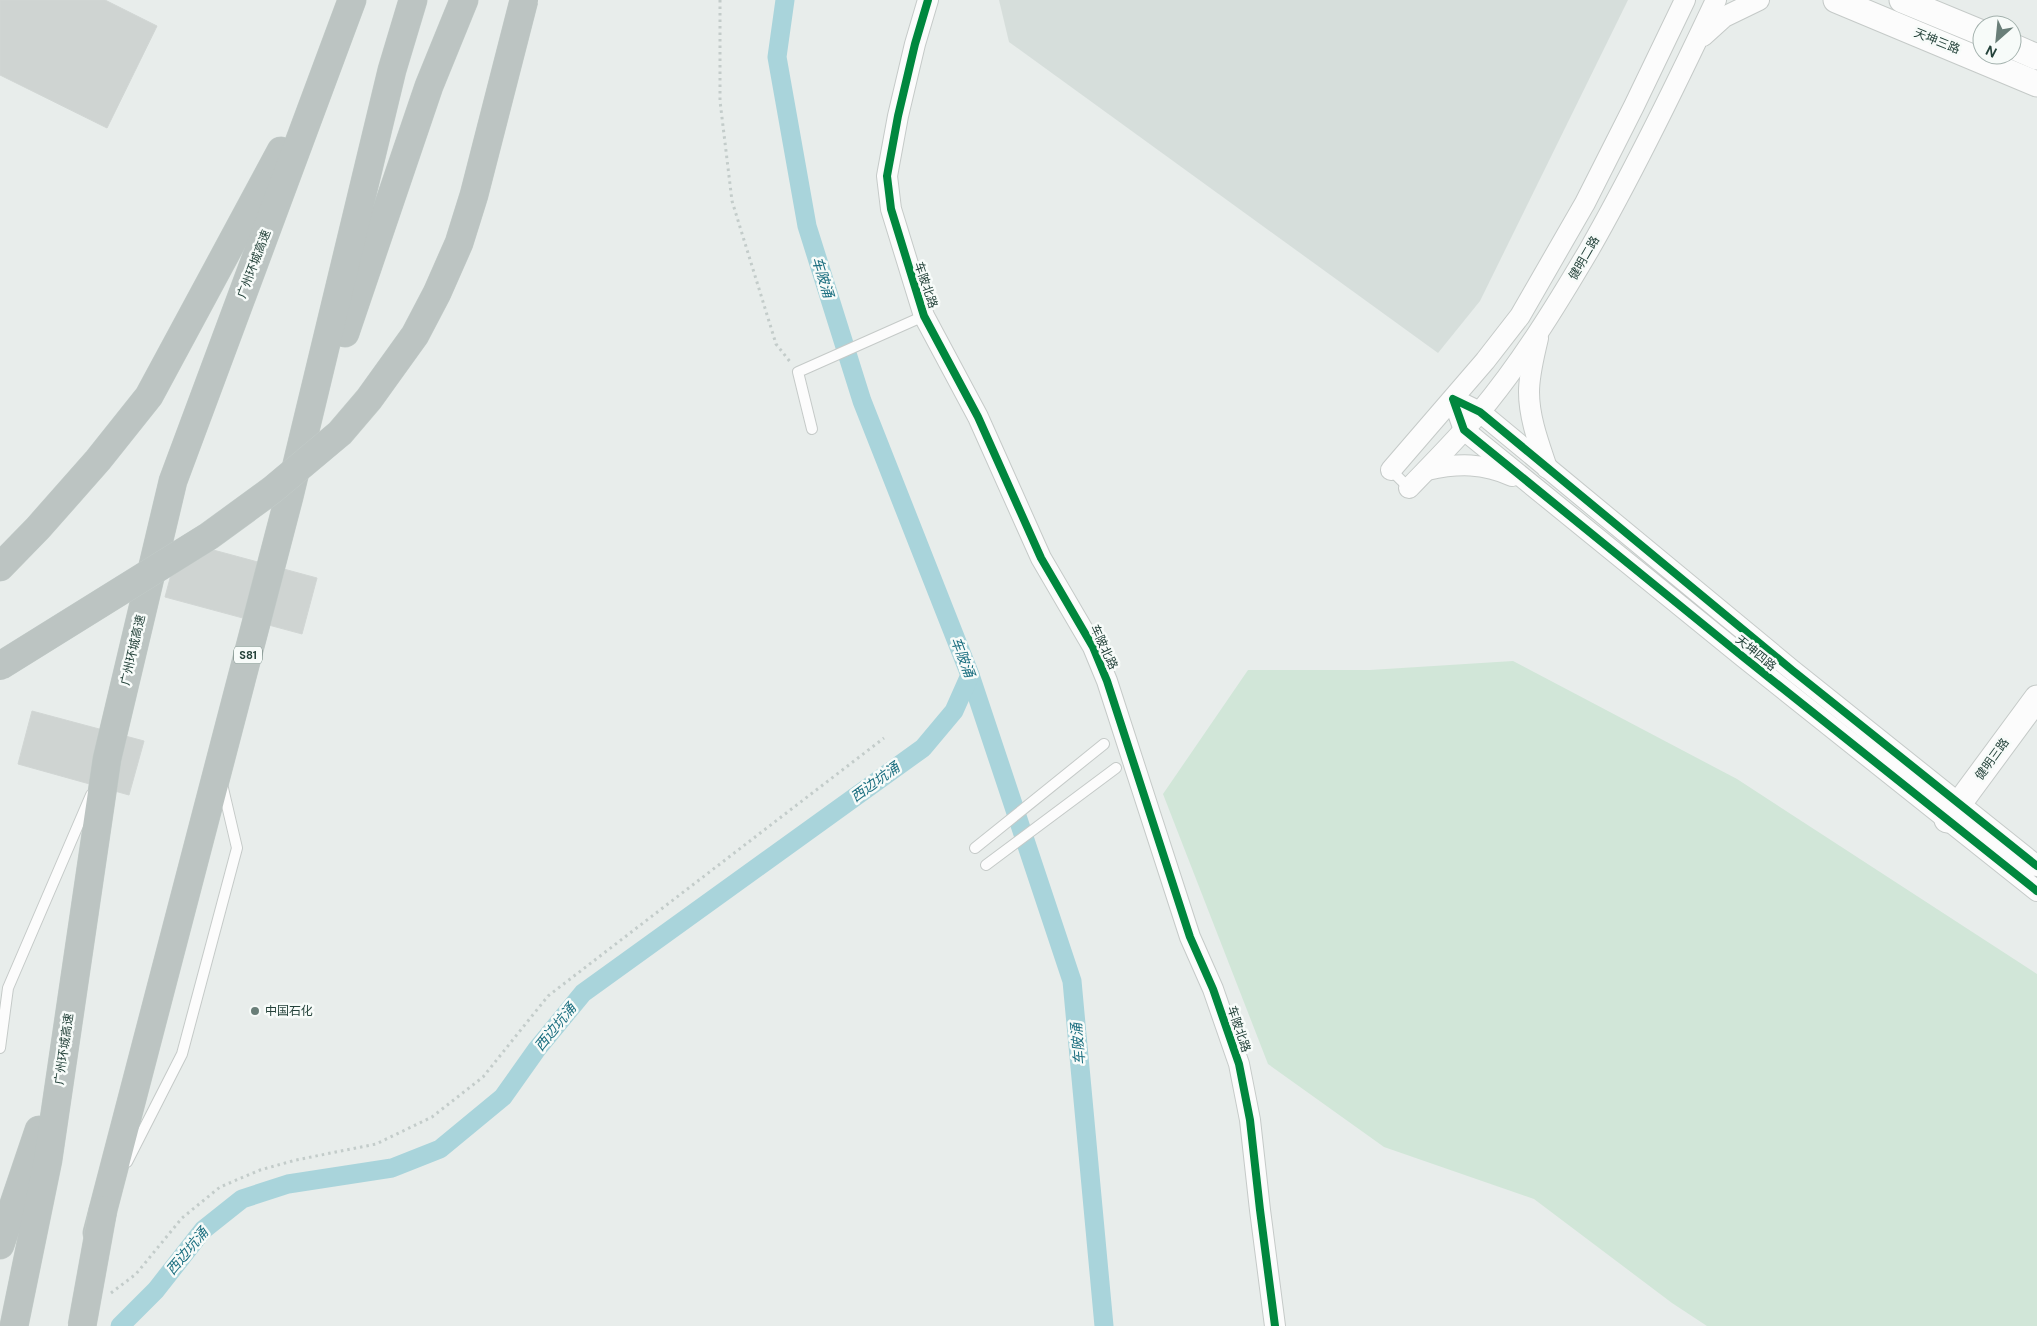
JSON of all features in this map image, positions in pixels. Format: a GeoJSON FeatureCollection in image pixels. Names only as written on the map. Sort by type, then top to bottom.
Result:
{"type":"FeatureCollection","features":[{"type":"Feature","properties":{"kind":"highway","name":"广州环城高速"},"geometry":{"type":"LineString","coordinates":[[14,1326],[48,1160],[107,759],[173,481],[352,0]]}},
{"type":"Feature","properties":{"kind":"highway","name":"S81"},"geometry":{"type":"LineString","coordinates":[[103,1210],[289,497],[392,70],[413,0]]}},
{"type":"Feature","properties":{"kind":"highway"},"geometry":{"type":"LineString","coordinates":[[289,497],[429,86],[464,0]]}},
{"type":"Feature","properties":{"kind":"highway"},"geometry":{"type":"LineString","coordinates":[[0,666],[209,536],[233,519],[272,490],[340,433],[369,399],[415,336],[438,294],[459,243],[474,194],[524,0]]}},
{"type":"Feature","properties":{"kind":"highway"},"geometry":{"type":"LineString","coordinates":[[0,567],[38,528],[98,460],[150,396],[331,58]]}},
{"type":"Feature","properties":{"kind":"highway"},"geometry":{"type":"LineString","coordinates":[[0,1245],[60,1070]]}},
{"type":"Feature","properties":{"kind":"highway"},"geometry":{"type":"LineString","coordinates":[[77,1320],[103,1210]]}},
{"type":"Feature","properties":{"kind":"street","name":"车陂北路"},"geometry":{"type":"LineString","coordinates":[[928,0],[914,44],[887,176],[891,210],[924,316],[978,417],[1041,558],[1093,647],[1107,681],[1190,937],[1213,989],[1239,1064],[1250,1120],[1275,1326]]}},
{"type":"Feature","properties":{"kind":"street","name":"健明二路"},"geometry":{"type":"LineString","coordinates":[[1391,470],[1486,361],[1520,316],[1585,203],[1685,0]]}},
{"type":"Feature","properties":{"kind":"street","name":"健明二路"},"geometry":{"type":"LineString","coordinates":[[1410,488],[1480,412],[1566,290],[1610,212],[1673,92],[1716,0]]}},
{"type":"Feature","properties":{"kind":"street"},"geometry":{"type":"LineString","coordinates":[[1696,42],[1724,17],[1759,0]]}},
{"type":"Feature","properties":{"kind":"street","name":"天坤三路"},"geometry":{"type":"LineString","coordinates":[[1836,0],[2037,84]]}},
{"type":"Feature","properties":{"kind":"street","name":"天坤三路"},"geometry":{"type":"LineString","coordinates":[[1902,0],[1972,29]]}},
{"type":"Feature","properties":{"kind":"street"},"geometry":{"type":"LineString","coordinates":[[2022,50],[2037,57]]}},
{"type":"Feature","properties":{"kind":"street"},"geometry":{"type":"LineString","coordinates":[[1540,329],[1529,391],[1532,418],[1547,468]]}},
{"type":"Feature","properties":{"kind":"street","name":"天坤四路"},"geometry":{"type":"LineString","coordinates":[[1453,399],[1480,412],[1800,677],[1953,812],[2037,891]]}},
{"type":"Feature","properties":{"kind":"street"},"geometry":{"type":"LineString","coordinates":[[1453,399],[1464,430]]}},
{"type":"Feature","properties":{"kind":"street","name":"天坤四路"},"geometry":{"type":"LineString","coordinates":[[1464,430],[1953,812],[2037,866]]}},
{"type":"Feature","properties":{"kind":"street"},"geometry":{"type":"LineString","coordinates":[[1427,470],[1467,464],[1497,470],[1532,485]]}},
{"type":"Feature","properties":{"kind":"street","name":"健明三路"},"geometry":{"type":"LineString","coordinates":[[1953,812],[2037,698]]}},
{"type":"Feature","properties":{"kind":"lane"},"geometry":{"type":"LineString","coordinates":[[812,429],[798,372],[829,356],[924,316]]}},
{"type":"Feature","properties":{"kind":"lane"},"geometry":{"type":"LineString","coordinates":[[1391,470],[1410,488]]}},
{"type":"Feature","properties":{"kind":"lane"},"geometry":{"type":"LineString","coordinates":[[975,848],[1104,744]]}},
{"type":"Feature","properties":{"kind":"lane"},"geometry":{"type":"LineString","coordinates":[[0,1048],[8,988],[107,759]]}},
{"type":"Feature","properties":{"kind":"lane"},"geometry":{"type":"LineString","coordinates":[[103,1210],[182,1054],[237,848],[218,766]]}},
{"type":"Feature","properties":{"kind":"lane"},"geometry":{"type":"LineString","coordinates":[[986,865],[1116,768]]}},
{"type":"Feature","properties":{"kind":"path"},"geometry":{"type":"LineString","coordinates":[[720,0],[720,101],[732,201],[776,344],[798,372]]}},
{"type":"Feature","properties":{"kind":"path"},"geometry":{"type":"LineString","coordinates":[[108,1295],[136,1274],[182,1218],[220,1187],[260,1170],[296,1160],[376,1144],[432,1117],[483,1077],[548,996],[884,738]]}},
{"type":"Feature","properties":{"kind":"shaded area"},"geometry":{"type":"Polygon","coordinates":[[[999,0],[1628,0],[1480,301],[1438,353],[1009,42],[999,0]]]}},
{"type":"Feature","properties":{"kind":"green space"},"geometry":{"type":"Polygon","coordinates":[[[1513,661],[1737,779],[2037,974],[2037,1326],[1707,1326],[1672,1303],[1534,1199],[1384,1147],[1268,1064],[1163,794],[1248,670],[1370,670],[1513,661]]]}},
{"type":"Feature","properties":{"kind":"building"},"geometry":{"type":"Polygon","coordinates":[[[0,0],[105,0],[157,26],[107,128],[0,75],[0,0]]]}},
{"type":"Feature","properties":{"kind":"building"},"geometry":{"type":"Polygon","coordinates":[[[180,541],[317,578],[302,634],[165,597],[180,541]]]}},
{"type":"Feature","properties":{"kind":"building"},"geometry":{"type":"Polygon","coordinates":[[[32,711],[144,741],[129,795],[18,764],[32,711]]]}},
{"type":"Feature","properties":{"kind":"waterway","name":"车陂涌"},"geometry":{"type":"LineString","coordinates":[[785,0],[777,57],[807,226],[862,401],[970,675],[1072,981],[1104,1326]]}},
{"type":"Feature","properties":{"kind":"waterway","name":"西边坑涌"},"geometry":{"type":"LineString","coordinates":[[120,1326],[156,1290],[203,1230],[242,1199],[288,1184],[392,1168],[440,1149],[503,1097],[537,1049],[583,993],[923,748],[954,711],[970,675]]}},
{"type":"Feature","properties":{"kind":"cycle path"},"geometry":{"type":"LineString","coordinates":[[928,0],[915,44],[898,116],[887,176],[891,209],[924,316],[978,417],[1041,558],[1093,647],[1107,681],[1190,937],[1213,989],[1239,1064],[1250,1120],[1275,1326]]}},
{"type":"Feature","properties":{"kind":"cycle path"},"geometry":{"type":"LineString","coordinates":[[2037,866],[1792,670],[1480,412],[1453,399],[1464,430],[1742,656],[2037,891]]}},
{"type":"Feature","properties":{"kind":"place","name":"中国石化"},"geometry":{"type":"Point","coordinates":[255,1011]}}]}
